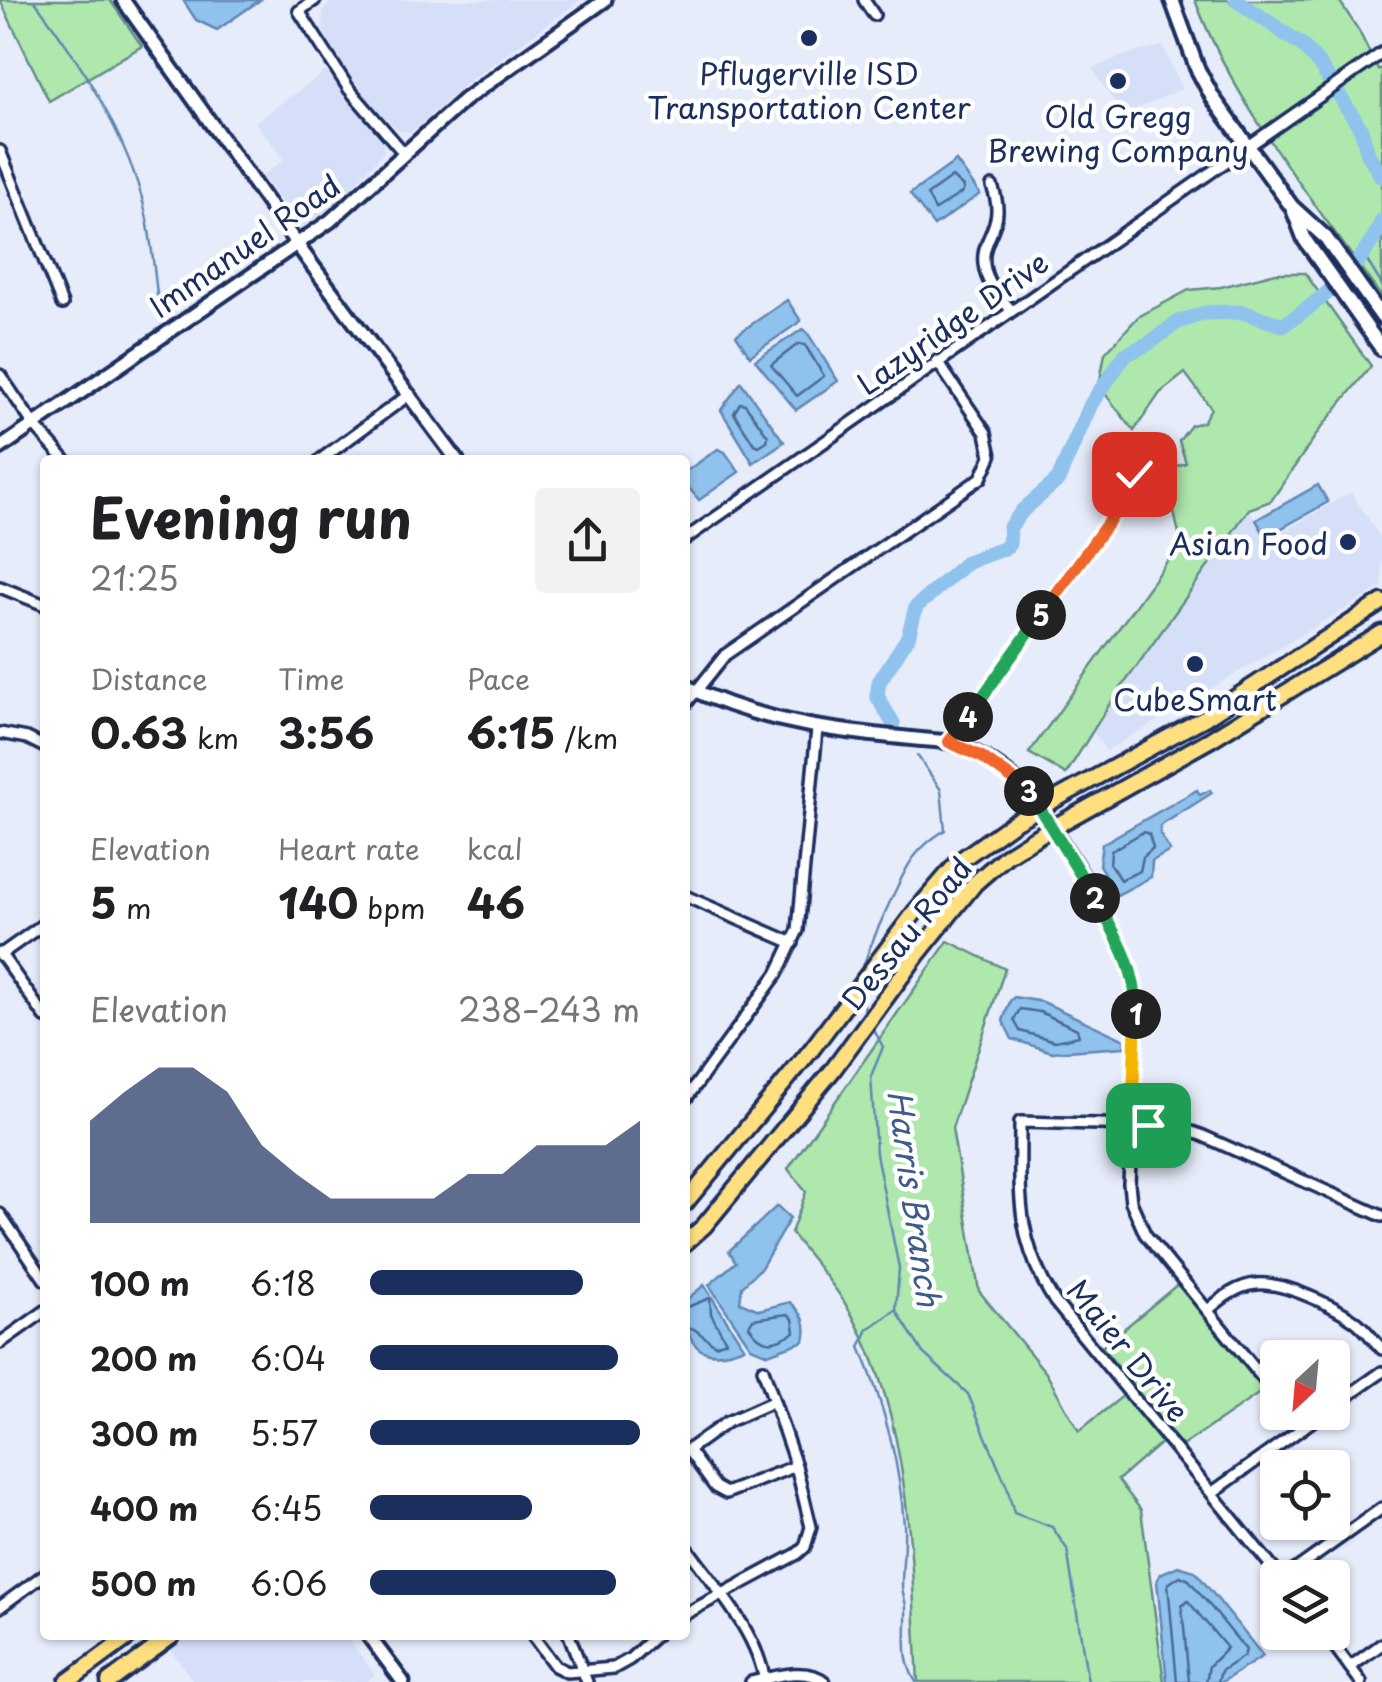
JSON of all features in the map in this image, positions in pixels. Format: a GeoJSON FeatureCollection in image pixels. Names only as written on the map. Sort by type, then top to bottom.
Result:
{"type":"FeatureCollection","features":[{"type":"Feature","properties":{"kind":"main road"},"geometry":{"type":"LineString","coordinates":[[1172,0],[1196,68],[1247,146],[1292,207],[1326,238],[1382,316]]}},
{"type":"Feature","properties":{"kind":"main road"},"geometry":{"type":"LineString","coordinates":[[1292,207],[1310,249],[1382,349]]}},
{"type":"Feature","properties":{"kind":"main road","name":"Dessau Road"},"geometry":{"type":"LineString","coordinates":[[690,1197],[958,862],[1014,822],[1206,717],[1382,602]]}},
{"type":"Feature","properties":{"kind":"main road","name":"Dessau Road"},"geometry":{"type":"LineString","coordinates":[[690,1239],[832,1072],[975,883],[1006,856],[1211,739],[1382,633]]}},
{"type":"Feature","properties":{"kind":"main road"},"geometry":{"type":"LineString","coordinates":[[66,1682],[124,1640]]}},
{"type":"Feature","properties":{"kind":"main road"},"geometry":{"type":"LineString","coordinates":[[109,1682],[166,1640]]}},
{"type":"Feature","properties":{"kind":"street"},"geometry":{"type":"LineString","coordinates":[[123,0],[296,244],[454,455]]}},
{"type":"Feature","properties":{"kind":"street"},"geometry":{"type":"LineString","coordinates":[[314,0],[299,11],[349,89],[403,152]]}},
{"type":"Feature","properties":{"kind":"street","name":"Immanuel Road"},"geometry":{"type":"LineString","coordinates":[[0,448],[346,207],[464,100],[605,0]]}},
{"type":"Feature","properties":{"kind":"street"},"geometry":{"type":"LineString","coordinates":[[864,0],[874,15]]}},
{"type":"Feature","properties":{"kind":"street","name":"Lazyridge Drive"},"geometry":{"type":"LineString","coordinates":[[690,535],[1382,53]]}},
{"type":"Feature","properties":{"kind":"street"},"geometry":{"type":"LineString","coordinates":[[0,152],[62,304]]}},
{"type":"Feature","properties":{"kind":"street"},"geometry":{"type":"LineString","coordinates":[[992,186],[999,216],[986,247],[985,272],[1010,310]]}},
{"type":"Feature","properties":{"kind":"street"},"geometry":{"type":"LineString","coordinates":[[937,362],[986,433],[991,456],[980,478],[725,655],[690,688],[744,712],[817,729],[949,742],[982,757],[1025,786],[1122,944],[1132,975],[1136,1003],[1129,1184],[1136,1216],[1145,1234],[1260,1375]]}},
{"type":"Feature","properties":{"kind":"street"},"geometry":{"type":"LineString","coordinates":[[0,374],[34,425],[61,455]]}},
{"type":"Feature","properties":{"kind":"street"},"geometry":{"type":"LineString","coordinates":[[327,455],[410,394]]}},
{"type":"Feature","properties":{"kind":"street"},"geometry":{"type":"LineString","coordinates":[[949,742],[1127,497],[1134,474]]}},
{"type":"Feature","properties":{"kind":"street"},"geometry":{"type":"LineString","coordinates":[[0,587],[40,602]]}},
{"type":"Feature","properties":{"kind":"street"},"geometry":{"type":"LineString","coordinates":[[1367,612],[1382,633]]}},
{"type":"Feature","properties":{"kind":"street"},"geometry":{"type":"LineString","coordinates":[[690,1093],[754,1008],[793,943],[800,914],[817,729]]}},
{"type":"Feature","properties":{"kind":"street"},"geometry":{"type":"LineString","coordinates":[[0,733],[40,745]]}},
{"type":"Feature","properties":{"kind":"street"},"geometry":{"type":"LineString","coordinates":[[690,898],[793,943]]}},
{"type":"Feature","properties":{"kind":"street"},"geometry":{"type":"LineString","coordinates":[[40,926],[0,954],[40,1009]]}},
{"type":"Feature","properties":{"kind":"street","name":"Maier Drive"},"geometry":{"type":"LineString","coordinates":[[1132,1124],[1020,1122],[1023,1232],[1055,1302],[1268,1560]]}},
{"type":"Feature","properties":{"kind":"street"},"geometry":{"type":"LineString","coordinates":[[1132,1124],[1174,1126],[1201,1135],[1382,1216]]}},
{"type":"Feature","properties":{"kind":"street"},"geometry":{"type":"LineString","coordinates":[[0,1214],[40,1273]]}},
{"type":"Feature","properties":{"kind":"street"},"geometry":{"type":"LineString","coordinates":[[1208,1310],[1238,1288],[1279,1285],[1342,1312],[1382,1349]]}},
{"type":"Feature","properties":{"kind":"street"},"geometry":{"type":"LineString","coordinates":[[0,1343],[40,1315]]}},
{"type":"Feature","properties":{"kind":"street"},"geometry":{"type":"LineString","coordinates":[[690,1611],[805,1547],[811,1527],[796,1466],[764,1369]]}},
{"type":"Feature","properties":{"kind":"street"},"geometry":{"type":"LineString","coordinates":[[1350,1394],[1382,1372]]}},
{"type":"Feature","properties":{"kind":"street"},"geometry":{"type":"LineString","coordinates":[[690,1448],[727,1422],[772,1402]]}},
{"type":"Feature","properties":{"kind":"street"},"geometry":{"type":"LineString","coordinates":[[1213,1492],[1300,1430]]}},
{"type":"Feature","properties":{"kind":"street"},"geometry":{"type":"LineString","coordinates":[[690,1456],[715,1487],[726,1493],[796,1466]]}},
{"type":"Feature","properties":{"kind":"street"},"geometry":{"type":"LineString","coordinates":[[1308,1560],[1382,1508]]}},
{"type":"Feature","properties":{"kind":"street"},"geometry":{"type":"LineString","coordinates":[[690,1552],[736,1615],[762,1666],[764,1681]]}},
{"type":"Feature","properties":{"kind":"street"},"geometry":{"type":"LineString","coordinates":[[0,1608],[40,1578]]}},
{"type":"Feature","properties":{"kind":"street"},"geometry":{"type":"LineString","coordinates":[[372,1640],[403,1682]]}},
{"type":"Feature","properties":{"kind":"street"},"geometry":{"type":"LineString","coordinates":[[536,1640],[555,1666],[586,1676],[614,1668],[651,1640]]}},
{"type":"Feature","properties":{"kind":"street"},"geometry":{"type":"LineString","coordinates":[[571,1640],[586,1676]]}},
{"type":"Feature","properties":{"kind":"street"},"geometry":{"type":"LineString","coordinates":[[1350,1666],[1382,1644]]}},
{"type":"Feature","properties":{"kind":"street"},"geometry":{"type":"LineString","coordinates":[[1338,1650],[1361,1682]]}},
{"type":"Feature","properties":{"kind":"street"},"geometry":{"type":"LineString","coordinates":[[751,1682],[807,1674],[825,1682]]}},
{"type":"Feature","properties":{"kind":"shaded area"},"geometry":{"type":"Polygon","coordinates":[[[332,0],[581,0],[464,85],[412,132],[406,132],[398,130],[371,104],[330,46],[323,30],[323,11],[332,0]]]}},
{"type":"Feature","properties":{"kind":"shaded area"},"geometry":{"type":"Polygon","coordinates":[[[1163,46],[1182,89],[1123,115],[1092,69],[1127,54],[1163,46]]]}},
{"type":"Feature","properties":{"kind":"shaded area"},"geometry":{"type":"Polygon","coordinates":[[[326,71],[383,143],[384,152],[341,199],[301,228],[262,176],[284,160],[255,122],[326,71]]]}},
{"type":"Feature","properties":{"kind":"shaded area","name":"CubeSmart"},"geometry":{"type":"Polygon","coordinates":[[[1351,492],[1382,540],[1382,587],[1106,751],[1094,732],[1109,706],[1249,509],[1269,540],[1351,492]]]}},
{"type":"Feature","properties":{"kind":"shaded area"},"geometry":{"type":"Polygon","coordinates":[[[183,1640],[350,1640],[375,1675],[366,1682],[194,1682],[170,1649],[183,1640]]]}},
{"type":"Feature","properties":{"kind":"green space"},"geometry":{"type":"Polygon","coordinates":[[[0,0],[110,0],[142,46],[49,101],[0,0]]]}},
{"type":"Feature","properties":{"kind":"green space"},"geometry":{"type":"Polygon","coordinates":[[[1195,0],[1339,0],[1359,31],[1378,70],[1382,68],[1382,298],[1255,117],[1212,40],[1195,0]]]}},
{"type":"Feature","properties":{"kind":"green space"},"geometry":{"type":"Polygon","coordinates":[[[1276,273],[1305,273],[1371,366],[1321,428],[1271,501],[1249,509],[1109,705],[1066,774],[1029,753],[1181,542],[1164,470],[1186,463],[1179,441],[1191,425],[1203,422],[1211,408],[1185,373],[1160,393],[1134,431],[1099,386],[1105,353],[1138,317],[1189,290],[1221,287],[1276,273]]]}},
{"type":"Feature","properties":{"kind":"green space"},"geometry":{"type":"Polygon","coordinates":[[[948,941],[1005,969],[952,1128],[979,1291],[1046,1373],[1079,1431],[1124,1395],[1162,1442],[1118,1480],[1141,1510],[1164,1682],[918,1682],[904,1485],[883,1388],[866,1342],[843,1300],[791,1233],[806,1192],[788,1169],[948,941]]]}},
{"type":"Feature","properties":{"kind":"green space"},"geometry":{"type":"Polygon","coordinates":[[[1178,1284],[1260,1385],[1260,1393],[1182,1446],[1102,1347],[1178,1284]]]}},
{"type":"Feature","properties":{"kind":"water"},"geometry":{"type":"Polygon","coordinates":[[[183,0],[260,0],[217,30],[196,20],[183,0]]]}},
{"type":"Feature","properties":{"kind":"water"},"geometry":{"type":"Polygon","coordinates":[[[956,161],[980,194],[934,226],[910,194],[956,161]]]}},
{"type":"Feature","properties":{"kind":"water"},"geometry":{"type":"Polygon","coordinates":[[[787,300],[801,321],[750,356],[736,335],[787,300]]]}},
{"type":"Feature","properties":{"kind":"water"},"geometry":{"type":"Polygon","coordinates":[[[803,329],[838,381],[796,410],[755,360],[803,329]]]}},
{"type":"Feature","properties":{"kind":"water"},"geometry":{"type":"Polygon","coordinates":[[[741,382],[784,442],[753,463],[721,410],[741,382]]]}},
{"type":"Feature","properties":{"kind":"water"},"geometry":{"type":"Polygon","coordinates":[[[718,449],[725,452],[739,472],[699,500],[690,489],[690,469],[718,449]]]}},
{"type":"Feature","properties":{"kind":"water"},"geometry":{"type":"Polygon","coordinates":[[[1318,485],[1328,502],[1266,537],[1256,520],[1318,485]]]}},
{"type":"Feature","properties":{"kind":"water"},"geometry":{"type":"Polygon","coordinates":[[[1197,790],[1200,795],[1210,790],[1212,793],[1160,826],[1170,851],[1152,861],[1151,877],[1117,895],[1099,865],[1102,844],[1197,790]]]}},
{"type":"Feature","properties":{"kind":"water"},"geometry":{"type":"Polygon","coordinates":[[[1014,997],[1043,1002],[1125,1040],[1124,1047],[1052,1052],[1012,1039],[1003,1021],[1014,997]]]}},
{"type":"Feature","properties":{"kind":"water"},"geometry":{"type":"Polygon","coordinates":[[[777,1206],[790,1218],[761,1268],[742,1286],[740,1302],[759,1310],[790,1302],[802,1315],[805,1329],[804,1341],[768,1354],[751,1347],[709,1285],[736,1262],[729,1251],[777,1206]]]}},
{"type":"Feature","properties":{"kind":"water"},"geometry":{"type":"Polygon","coordinates":[[[704,1285],[744,1347],[716,1354],[698,1347],[690,1334],[690,1297],[704,1285]]]}},
{"type":"Feature","properties":{"kind":"water"},"geometry":{"type":"Polygon","coordinates":[[[1178,1566],[1195,1571],[1263,1656],[1222,1682],[1167,1682],[1157,1581],[1160,1574],[1178,1566]]]}},
{"type":"Feature","properties":{"kind":"waterway"},"geometry":{"type":"LineString","coordinates":[[34,0],[84,73],[127,155],[147,221],[158,302]]}},
{"type":"Feature","properties":{"kind":"waterway","name":"Harris Branch"},"geometry":{"type":"LineString","coordinates":[[1236,0],[1302,45],[1319,64],[1361,129],[1368,154],[1382,177]]}},
{"type":"Feature","properties":{"kind":"waterway","name":"Harris Branch"},"geometry":{"type":"LineString","coordinates":[[893,723],[877,696],[879,682],[908,637],[916,607],[967,562],[1009,544],[1010,527],[1023,510],[1058,480],[1091,404],[1125,355],[1178,322],[1205,313],[1242,312],[1283,325],[1341,280],[1365,252],[1382,221]]}},
{"type":"Feature","properties":{"kind":"waterway"},"geometry":{"type":"LineString","coordinates":[[1363,254],[1382,285]]}},
{"type":"Feature","properties":{"kind":"waterway","name":"Harris Branch"},"geometry":{"type":"LineString","coordinates":[[862,975],[875,935],[909,865],[925,845],[945,830],[941,790],[917,755]]}},
{"type":"Feature","properties":{"kind":"waterway","name":"Harris Branch"},"geometry":{"type":"LineString","coordinates":[[863,993],[865,1014]]}},
{"type":"Feature","properties":{"kind":"waterway","name":"Harris Branch"},"geometry":{"type":"LineString","coordinates":[[872,1026],[883,1047],[871,1076],[876,1154],[899,1268],[896,1310],[923,1353],[968,1394],[1014,1513],[1052,1527],[1067,1549],[1088,1682]]}},
{"type":"Feature","properties":{"kind":"waterway"},"geometry":{"type":"LineString","coordinates":[[896,1310],[868,1329],[860,1347],[883,1412],[899,1480],[907,1656],[916,1682]]}},
{"type":"Feature","properties":{"kind":"place","name":"Pflugerville ISD Transportation Center"},"geometry":{"type":"Point","coordinates":[809,38]}},
{"type":"Feature","properties":{"kind":"place","name":"Old Gregg Brewing Company"},"geometry":{"type":"Point","coordinates":[1118,81]}},
{"type":"Feature","properties":{"kind":"place","name":"Asian Food"},"geometry":{"type":"Point","coordinates":[1348,542]}},
{"type":"Feature","properties":{"kind":"place","name":"CubeSmart"},"geometry":{"type":"Point","coordinates":[1195,664]}},
{"type":"Feature","properties":{"kind":"route"},"geometry":{"type":"LineString","coordinates":[[1134,474],[1127,497],[949,742],[967,748],[1025,786],[1122,944],[1136,1003],[1132,1124],[1148,1125]]}}]}
